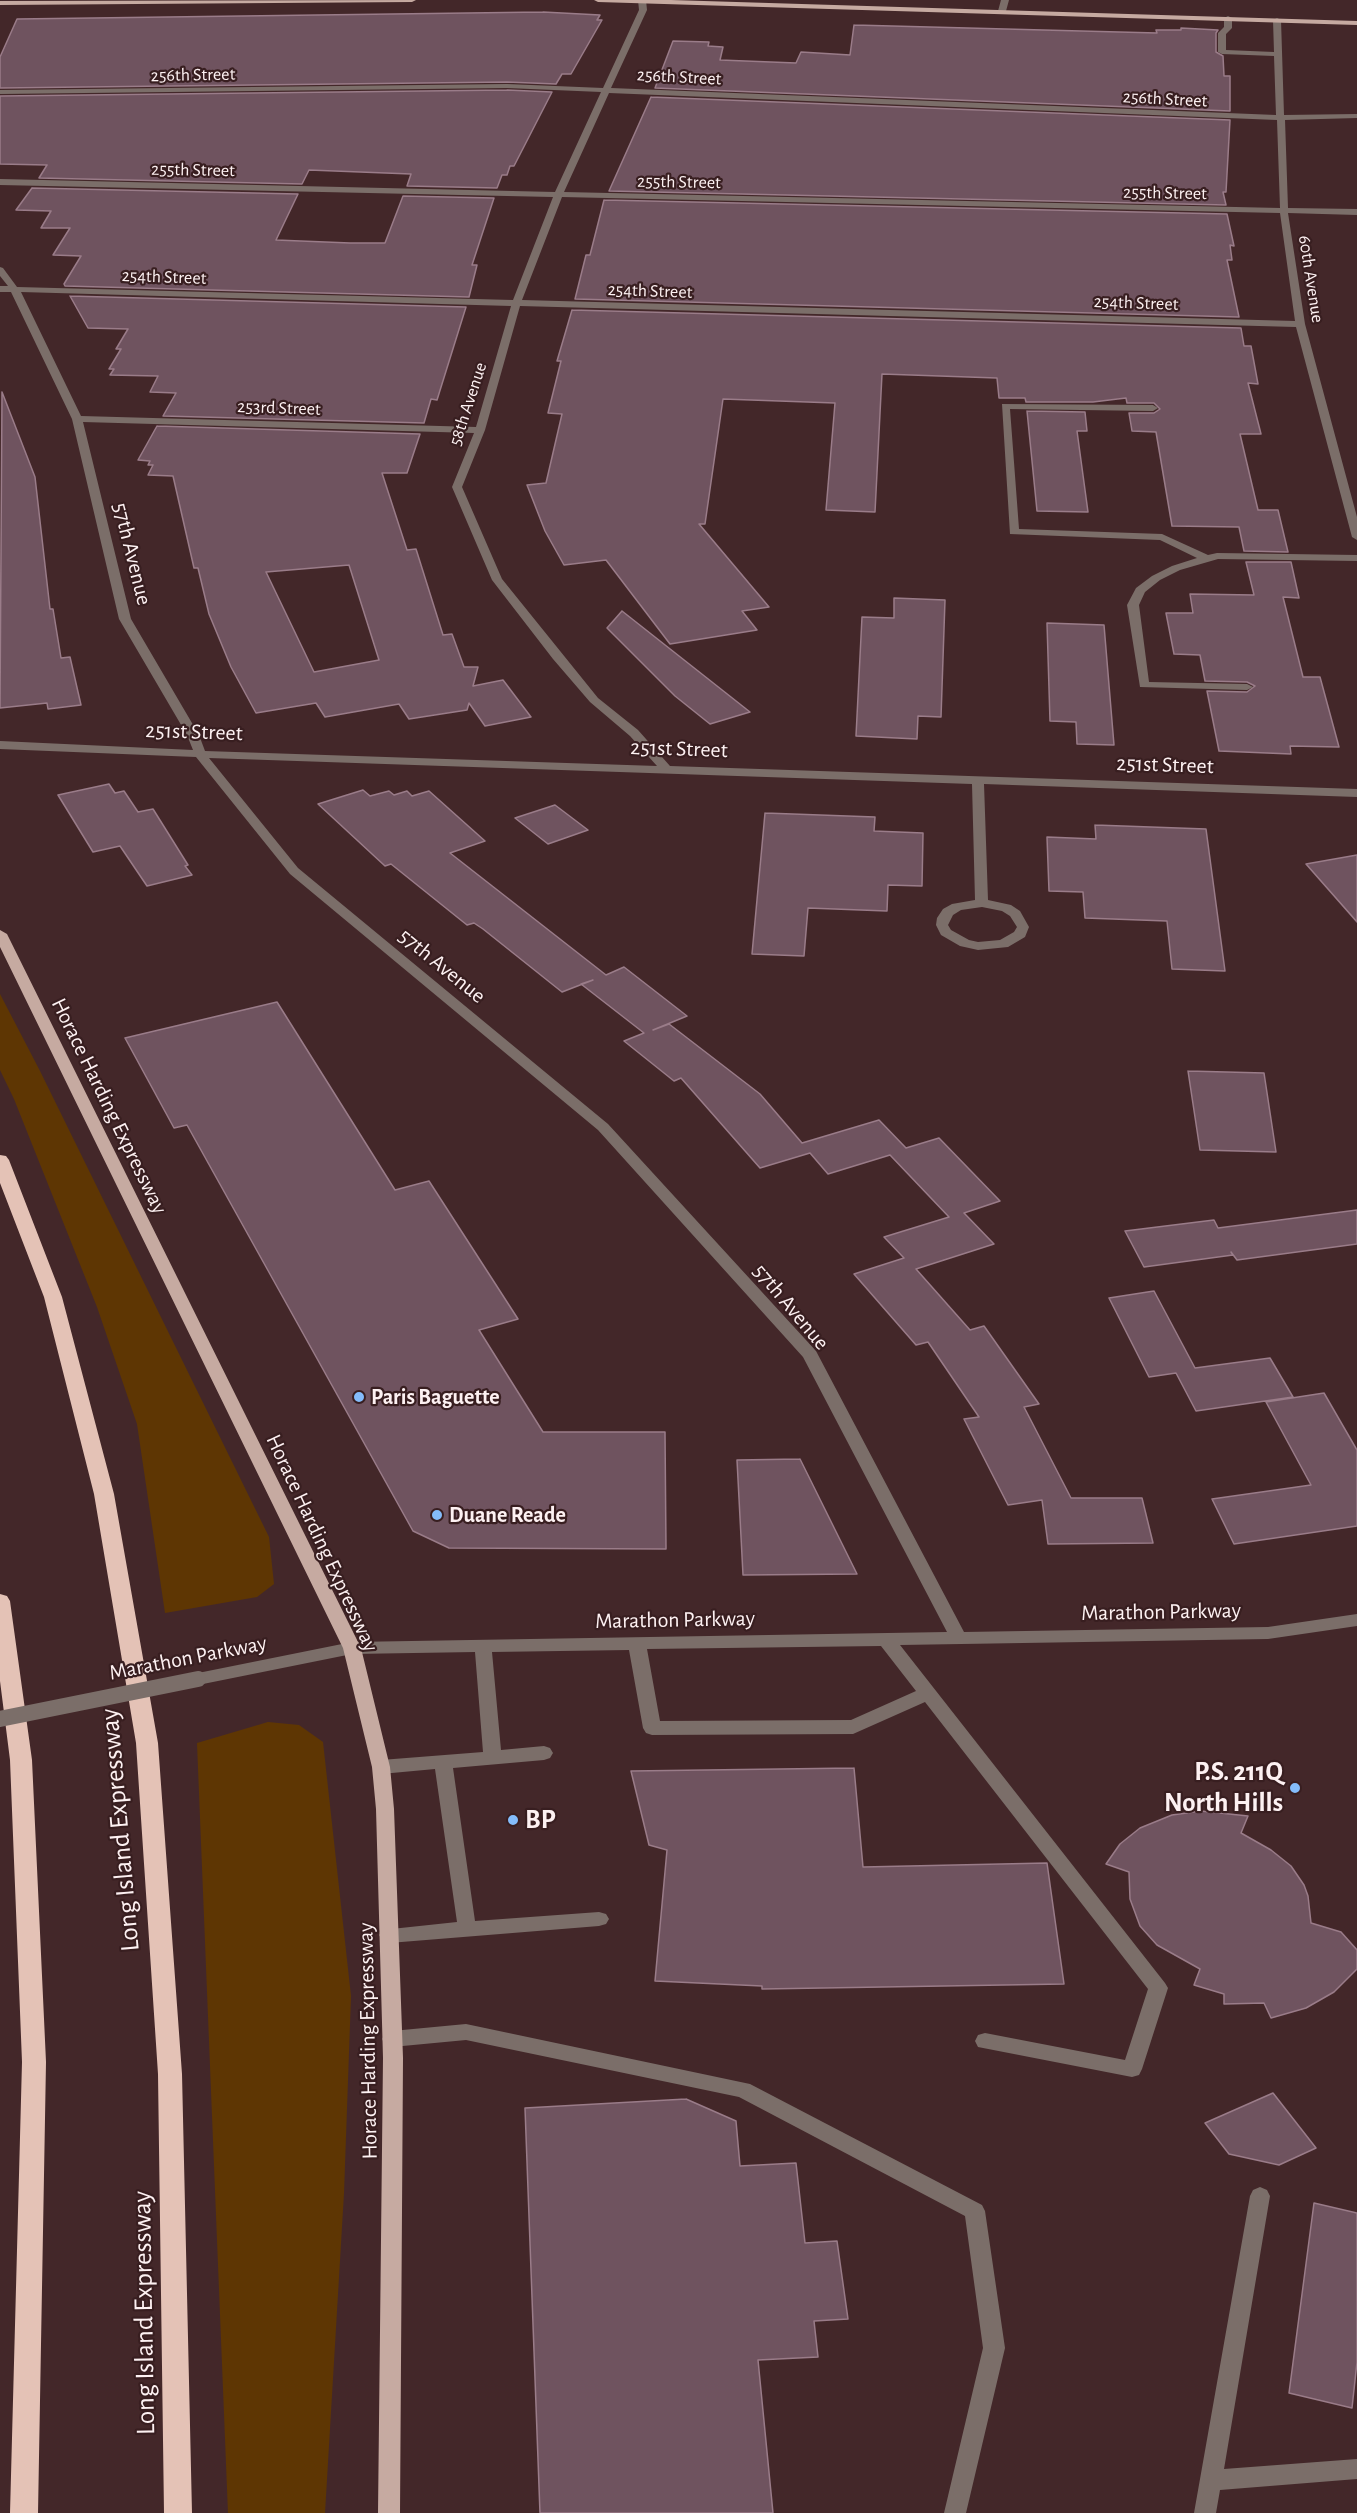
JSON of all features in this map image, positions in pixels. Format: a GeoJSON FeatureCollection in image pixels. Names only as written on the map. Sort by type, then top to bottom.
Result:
{"type":"FeatureCollection","features":[{"type":"Feature","properties":{"kind":"highway","name":"Long Island Expressway"},"geometry":{"type":"LineString","coordinates":[[0,1160],[53,1297],[104,1494],[147,1743],[170,2074],[178,2513]]}},
{"type":"Feature","properties":{"kind":"highway"},"geometry":{"type":"LineString","coordinates":[[0,1600],[21,1760],[34,2062],[24,2513]]}},
{"type":"Feature","properties":{"kind":"main road"},"geometry":{"type":"LineString","coordinates":[[0,3],[411,0]]}},
{"type":"Feature","properties":{"kind":"main road"},"geometry":{"type":"LineString","coordinates":[[598,0],[1357,23]]}},
{"type":"Feature","properties":{"kind":"main road","name":"Horace Harding Expressway"},"geometry":{"type":"LineString","coordinates":[[0,934],[351,1648],[381,1767],[392,2040],[388,2513]]}},
{"type":"Feature","properties":{"kind":"street"},"geometry":{"type":"LineString","coordinates":[[1002,11],[1005,0]]}},
{"type":"Feature","properties":{"kind":"street","name":"58th Avenue"},"geometry":{"type":"LineString","coordinates":[[642,1],[643,10],[558,195],[516,303],[480,430],[457,487],[497,580],[594,700],[634,733],[667,770]]}},
{"type":"Feature","properties":{"kind":"street"},"geometry":{"type":"LineString","coordinates":[[1228,18],[1228,28],[1222,33],[1222,52],[1278,54]]}},
{"type":"Feature","properties":{"kind":"street","name":"60th Avenue"},"geometry":{"type":"LineString","coordinates":[[1277,20],[1284,212],[1300,324],[1357,537]]}},
{"type":"Feature","properties":{"kind":"street","name":"256th Street"},"geometry":{"type":"LineString","coordinates":[[0,92],[495,86],[1236,117],[1357,116]]}},
{"type":"Feature","properties":{"kind":"street","name":"255th Street"},"geometry":{"type":"LineString","coordinates":[[0,182],[1357,212]]}},
{"type":"Feature","properties":{"kind":"street","name":"57th Avenue"},"geometry":{"type":"LineString","coordinates":[[0,270],[15,290],[77,419],[125,619],[193,735],[200,754],[294,872],[603,1127],[810,1355],[958,1637]]}},
{"type":"Feature","properties":{"kind":"street","name":"254th Street"},"geometry":{"type":"LineString","coordinates":[[0,289],[1300,324]]}},
{"type":"Feature","properties":{"kind":"street"},"geometry":{"type":"LineString","coordinates":[[1153,408],[1005,406],[1014,532],[1162,537],[1208,559]]}},
{"type":"Feature","properties":{"kind":"street","name":"253rd Street"},"geometry":{"type":"LineString","coordinates":[[77,419],[480,430]]}},
{"type":"Feature","properties":{"kind":"street"},"geometry":{"type":"LineString","coordinates":[[1247,687],[1144,685],[1133,605],[1140,590],[1156,578],[1176,568],[1217,556],[1357,558]]}},
{"type":"Feature","properties":{"kind":"street","name":"251st Street"},"geometry":{"type":"LineString","coordinates":[[0,745],[200,754],[1357,793]]}},
{"type":"Feature","properties":{"kind":"street"},"geometry":{"type":"LineString","coordinates":[[978,780],[982,903]]}},
{"type":"Feature","properties":{"kind":"street"},"geometry":{"type":"LineString","coordinates":[[982,903],[1006,908],[1015,914],[1023,927],[1020,934],[1003,944],[978,946],[964,943],[946,932],[942,925],[943,918],[948,912],[957,907],[982,903]]}},
{"type":"Feature","properties":{"kind":"street","name":"Marathon Parkway"},"geometry":{"type":"LineString","coordinates":[[0,1719],[351,1648],[1268,1633],[1357,1620]]}},
{"type":"Feature","properties":{"kind":"street"},"geometry":{"type":"LineString","coordinates":[[885,1638],[1158,1988],[1132,2069],[985,2041]]}},
{"type":"Feature","properties":{"kind":"street"},"geometry":{"type":"LineString","coordinates":[[637,1644],[652,1728],[853,1727],[928,1693]]}},
{"type":"Feature","properties":{"kind":"street"},"geometry":{"type":"LineString","coordinates":[[483,1646],[493,1757]]}},
{"type":"Feature","properties":{"kind":"street"},"geometry":{"type":"LineString","coordinates":[[381,1767],[544,1753]]}},
{"type":"Feature","properties":{"kind":"street"},"geometry":{"type":"LineString","coordinates":[[442,1762],[467,1929]]}},
{"type":"Feature","properties":{"kind":"street"},"geometry":{"type":"LineString","coordinates":[[389,1935],[599,1919]]}},
{"type":"Feature","properties":{"kind":"street"},"geometry":{"type":"LineString","coordinates":[[392,2040],[466,2032],[743,2090],[975,2211],[994,2348],[955,2513]]}},
{"type":"Feature","properties":{"kind":"street"},"geometry":{"type":"LineString","coordinates":[[1205,2513],[1260,2196]]}},
{"type":"Feature","properties":{"kind":"street"},"geometry":{"type":"LineString","coordinates":[[1211,2480],[1357,2469]]}},
{"type":"Feature","properties":{"kind":"shaded area"},"geometry":{"type":"Polygon","coordinates":[[[0,994],[269,1537],[274,1584],[257,1597],[165,1613],[137,1424],[97,1307],[14,1099],[0,1070],[0,994]]]}},
{"type":"Feature","properties":{"kind":"shaded area"},"geometry":{"type":"Polygon","coordinates":[[[268,1722],[299,1725],[323,1742],[351,1996],[344,2193],[325,2513],[228,2513],[197,1743],[268,1722]]]}},
{"type":"Feature","properties":{"kind":"building"},"geometry":{"type":"Polygon","coordinates":[[[543,12],[600,15],[597,20],[602,20],[571,74],[562,74],[556,84],[507,82],[0,88],[0,57],[17,19],[543,12]]]}},
{"type":"Feature","properties":{"kind":"building"},"geometry":{"type":"Polygon","coordinates":[[[854,25],[1157,33],[1156,30],[1181,30],[1181,28],[1218,30],[1216,52],[1223,56],[1224,76],[1230,76],[1230,111],[655,88],[673,41],[709,42],[708,46],[723,47],[720,60],[796,63],[801,52],[850,55],[854,25]]]}},
{"type":"Feature","properties":{"kind":"building"},"geometry":{"type":"Polygon","coordinates":[[[507,90],[552,92],[514,166],[510,166],[507,175],[502,175],[497,188],[407,186],[411,174],[309,170],[302,184],[39,178],[47,165],[0,164],[0,96],[507,90]]]}},
{"type":"Feature","properties":{"kind":"building"},"geometry":{"type":"Polygon","coordinates":[[[651,97],[1230,120],[1226,192],[1223,192],[1226,205],[609,191],[651,97]]]}},
{"type":"Feature","properties":{"kind":"building"},"geometry":{"type":"Polygon","coordinates":[[[32,188],[298,194],[276,240],[350,243],[385,243],[403,196],[494,198],[472,265],[477,265],[469,297],[65,286],[64,284],[81,256],[53,255],[70,228],[41,228],[51,211],[16,210],[32,188]]]}},
{"type":"Feature","properties":{"kind":"building"},"geometry":{"type":"Polygon","coordinates":[[[604,200],[1227,214],[1234,246],[1230,245],[1232,260],[1227,260],[1239,317],[575,299],[586,255],[590,255],[604,200]]]}},
{"type":"Feature","properties":{"kind":"building"},"geometry":{"type":"Polygon","coordinates":[[[70,296],[466,307],[437,400],[431,399],[424,423],[163,416],[176,393],[150,392],[158,376],[110,375],[114,369],[109,369],[121,349],[116,349],[128,329],[88,328],[70,296]]]}},
{"type":"Feature","properties":{"kind":"building"},"geometry":{"type":"Polygon","coordinates":[[[572,310],[1241,328],[1244,346],[1251,346],[1258,384],[1248,383],[1261,434],[1240,434],[1258,510],[1278,510],[1288,552],[1244,551],[1239,527],[1172,526],[1156,432],[1132,431],[1129,413],[1154,413],[1160,409],[1154,403],[1127,403],[1126,398],[1093,402],[1026,402],[1025,398],[999,398],[997,378],[882,374],[875,512],[826,510],[835,403],[723,399],[705,524],[699,524],[769,607],[742,611],[757,630],[670,644],[606,560],[564,565],[545,531],[527,485],[546,483],[562,414],[548,413],[561,361],[557,361],[572,310]]]}},
{"type":"Feature","properties":{"kind":"building"},"geometry":{"type":"Polygon","coordinates":[[[2,392],[35,477],[50,609],[53,609],[61,658],[70,657],[81,705],[48,709],[47,703],[0,708],[2,392]]]}},
{"type":"Feature","properties":{"kind":"building"},"geometry":{"type":"Polygon","coordinates":[[[1027,411],[1085,412],[1087,431],[1077,431],[1088,512],[1037,511],[1027,411]]]}},
{"type":"Feature","properties":{"kind":"building"},"geometry":{"type":"Polygon","coordinates":[[[157,426],[420,434],[407,473],[382,473],[407,550],[416,549],[443,635],[452,634],[464,667],[478,667],[473,686],[503,680],[531,717],[485,726],[469,703],[467,710],[409,719],[399,704],[325,717],[316,703],[256,713],[231,667],[209,614],[198,568],[194,568],[173,476],[148,475],[153,465],[148,465],[150,461],[138,460],[157,426]],[[349,565],[266,572],[314,672],[379,660],[349,565]]]}},
{"type":"Feature","properties":{"kind":"building"},"geometry":{"type":"Polygon","coordinates":[[[1246,562],[1291,562],[1299,598],[1283,597],[1303,677],[1320,677],[1339,747],[1290,746],[1291,754],[1219,751],[1207,691],[1247,692],[1255,686],[1247,682],[1205,681],[1200,655],[1174,654],[1166,613],[1193,613],[1190,594],[1254,595],[1246,562]]]}},
{"type":"Feature","properties":{"kind":"building"},"geometry":{"type":"Polygon","coordinates":[[[894,598],[945,600],[941,717],[918,716],[917,739],[856,736],[862,617],[894,618],[894,598]]]}},
{"type":"Feature","properties":{"kind":"building"},"geometry":{"type":"Polygon","coordinates":[[[622,611],[750,712],[710,724],[675,696],[607,628],[622,611]]]}},
{"type":"Feature","properties":{"kind":"building"},"geometry":{"type":"Polygon","coordinates":[[[1047,623],[1104,625],[1114,745],[1077,744],[1076,722],[1050,721],[1047,623]]]}},
{"type":"Feature","properties":{"kind":"building"},"geometry":{"type":"Polygon","coordinates":[[[109,784],[115,793],[124,791],[138,812],[153,809],[192,875],[147,886],[120,846],[93,852],[58,795],[109,784]]]}},
{"type":"Feature","properties":{"kind":"building"},"geometry":{"type":"Polygon","coordinates":[[[363,790],[370,796],[389,791],[394,795],[407,791],[412,796],[429,791],[485,841],[450,853],[606,975],[624,967],[687,1016],[653,1030],[669,1024],[760,1094],[802,1143],[879,1120],[906,1148],[939,1138],[1000,1201],[964,1213],[994,1244],[916,1269],[970,1330],[984,1326],[1039,1404],[1024,1407],[1071,1498],[1142,1498],[1153,1543],[1048,1544],[1042,1500],[1008,1505],[964,1419],[979,1417],[928,1342],[916,1345],[854,1274],[904,1258],[884,1237],[949,1217],[890,1155],[828,1174],[810,1153],[760,1168],[681,1078],[674,1081],[624,1041],[644,1033],[582,984],[562,992],[483,929],[474,923],[467,925],[391,864],[385,866],[318,804],[363,790]]]}},
{"type":"Feature","properties":{"kind":"building"},"geometry":{"type":"Polygon","coordinates":[[[555,805],[588,830],[548,844],[515,818],[555,805]]]}},
{"type":"Feature","properties":{"kind":"building"},"geometry":{"type":"Polygon","coordinates":[[[765,813],[875,817],[874,831],[923,833],[922,886],[888,885],[887,911],[808,908],[804,956],[752,954],[765,813]]]}},
{"type":"Feature","properties":{"kind":"building"},"geometry":{"type":"Polygon","coordinates":[[[1095,825],[1206,829],[1225,971],[1172,969],[1167,921],[1085,918],[1083,892],[1049,891],[1047,837],[1096,839],[1095,825]]]}},
{"type":"Feature","properties":{"kind":"building"},"geometry":{"type":"Polygon","coordinates":[[[1357,855],[1357,922],[1306,864],[1357,855]]]}},
{"type":"Feature","properties":{"kind":"building"},"geometry":{"type":"Polygon","coordinates":[[[277,1002],[395,1190],[429,1181],[518,1319],[479,1330],[543,1432],[665,1432],[666,1549],[449,1548],[413,1531],[187,1125],[174,1128],[125,1038],[277,1002]]]}},
{"type":"Feature","properties":{"kind":"building"},"geometry":{"type":"Polygon","coordinates":[[[1188,1071],[1264,1073],[1276,1152],[1200,1150],[1188,1071]]]}},
{"type":"Feature","properties":{"kind":"building"},"geometry":{"type":"Polygon","coordinates":[[[1357,1210],[1357,1244],[1237,1260],[1231,1252],[1233,1255],[1144,1267],[1125,1231],[1214,1220],[1218,1228],[1357,1210]]]}},
{"type":"Feature","properties":{"kind":"building"},"geometry":{"type":"Polygon","coordinates":[[[1154,1291],[1195,1368],[1270,1358],[1293,1397],[1196,1411],[1176,1373],[1149,1377],[1109,1298],[1154,1291]]]}},
{"type":"Feature","properties":{"kind":"building"},"geometry":{"type":"Polygon","coordinates":[[[1324,1393],[1357,1450],[1357,1526],[1234,1544],[1212,1499],[1311,1485],[1266,1402],[1324,1393]]]}},
{"type":"Feature","properties":{"kind":"building"},"geometry":{"type":"Polygon","coordinates":[[[800,1459],[857,1574],[743,1575],[737,1460],[800,1459]]]}},
{"type":"Feature","properties":{"kind":"building"},"geometry":{"type":"Polygon","coordinates":[[[854,1768],[863,1867],[1047,1863],[1064,1984],[762,1989],[762,1986],[655,1981],[667,1850],[649,1845],[631,1771],[854,1768]]]}},
{"type":"Feature","properties":{"kind":"building"},"geometry":{"type":"Polygon","coordinates":[[[1201,1811],[1248,1816],[1241,1833],[1271,1850],[1291,1866],[1304,1885],[1308,1896],[1311,1923],[1341,1932],[1357,1950],[1357,1969],[1334,1992],[1306,2008],[1271,2018],[1264,2003],[1224,2004],[1224,1994],[1194,1985],[1200,1969],[1157,1945],[1140,1926],[1130,1899],[1129,1872],[1106,1864],[1120,1844],[1140,1828],[1172,1815],[1201,1811]]]}},
{"type":"Feature","properties":{"kind":"building"},"geometry":{"type":"Polygon","coordinates":[[[1273,2093],[1316,2148],[1279,2165],[1229,2154],[1205,2123],[1273,2093]]]}},
{"type":"Feature","properties":{"kind":"building"},"geometry":{"type":"Polygon","coordinates":[[[686,2099],[736,2121],[740,2166],[796,2163],[805,2243],[837,2241],[848,2319],[814,2321],[818,2357],[758,2360],[773,2513],[540,2513],[525,2108],[686,2099]]]}},
{"type":"Feature","properties":{"kind":"building"},"geometry":{"type":"Polygon","coordinates":[[[1314,2203],[1357,2213],[1357,2362],[1352,2408],[1289,2393],[1314,2203]]]}},
{"type":"Feature","properties":{"kind":"place","name":"Paris Baguette"},"geometry":{"type":"Point","coordinates":[359,1397]}},
{"type":"Feature","properties":{"kind":"place","name":"Duane Reade"},"geometry":{"type":"Point","coordinates":[437,1515]}},
{"type":"Feature","properties":{"kind":"place","name":"P.S. 211Q North Hills"},"geometry":{"type":"Point","coordinates":[1295,1788]}},
{"type":"Feature","properties":{"kind":"place","name":"BP"},"geometry":{"type":"Point","coordinates":[513,1820]}}]}
